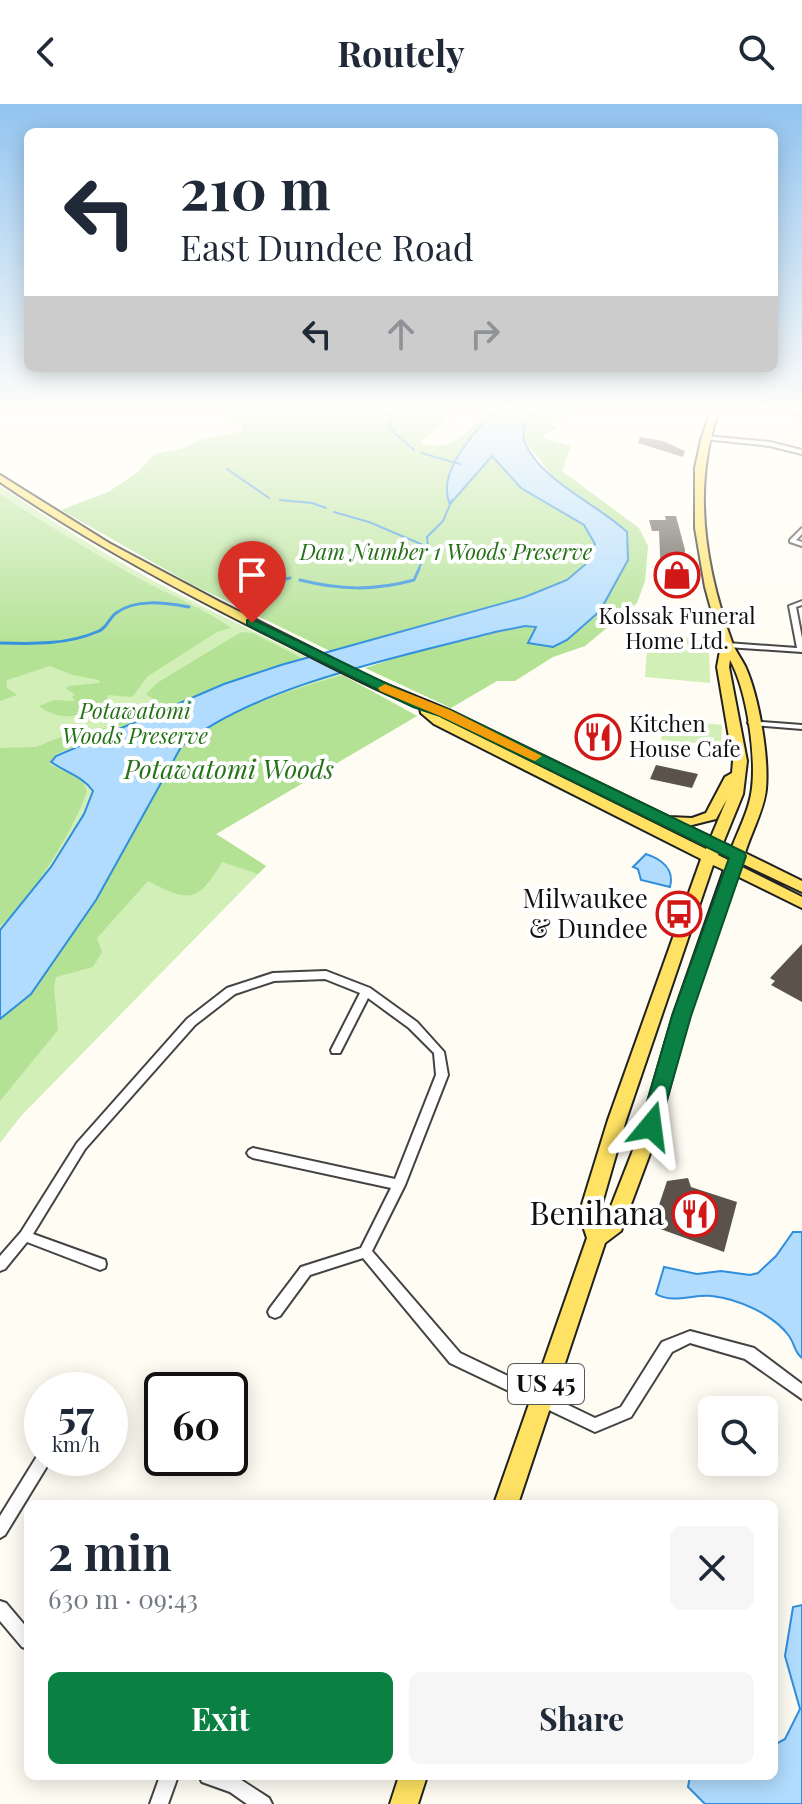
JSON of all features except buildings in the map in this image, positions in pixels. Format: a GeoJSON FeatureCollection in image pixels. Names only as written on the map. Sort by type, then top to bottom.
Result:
{"type":"FeatureCollection","features":[{"type":"Feature","properties":{"kind":"main road"},"geometry":{"type":"LineString","coordinates":[[21,492],[157,574],[361,677],[445,713],[662,818],[712,851]]}},
{"type":"Feature","properties":{"kind":"main road","name":"US 45"},"geometry":{"type":"LineString","coordinates":[[507,1500],[597,1238],[614,1225],[646,1140],[681,1016],[759,791],[760,759],[740,670],[727,645],[698,516],[698,492]]}},
{"type":"Feature","properties":{"kind":"main road","name":"US 45"},"geometry":{"type":"LineString","coordinates":[[597,1238],[589,1214],[621,1109],[712,851],[736,794],[740,761],[723,667],[727,645]]}},
{"type":"Feature","properties":{"kind":"main road"},"geometry":{"type":"LineString","coordinates":[[418,704],[438,721],[736,862],[802,887]]}},
{"type":"Feature","properties":{"kind":"main road"},"geometry":{"type":"LineString","coordinates":[[662,818],[693,822],[711,816],[740,761]]}},
{"type":"Feature","properties":{"kind":"main road"},"geometry":{"type":"LineString","coordinates":[[736,862],[802,903]]}},
{"type":"Feature","properties":{"kind":"main road"},"geometry":{"type":"LineString","coordinates":[[404,1804],[412,1780]]}},
{"type":"Feature","properties":{"kind":"street"},"geometry":{"type":"LineString","coordinates":[[802,530],[792,541],[802,544]]}},
{"type":"Feature","properties":{"kind":"street"},"geometry":{"type":"LineString","coordinates":[[727,645],[802,650],[798,618],[792,606],[799,603]]}},
{"type":"Feature","properties":{"kind":"street"},"geometry":{"type":"LineString","coordinates":[[752,723],[802,727]]}},
{"type":"Feature","properties":{"kind":"street"},"geometry":{"type":"LineString","coordinates":[[0,1265],[25,1236],[81,1146],[191,1022],[231,991],[273,977],[326,975],[366,991],[413,1025],[439,1052],[442,1075],[399,1185],[365,1252],[306,1271],[275,1312]]}},
{"type":"Feature","properties":{"kind":"street"},"geometry":{"type":"LineString","coordinates":[[336,1050],[366,991]]}},
{"type":"Feature","properties":{"kind":"street"},"geometry":{"type":"LineString","coordinates":[[253,1153],[399,1185]]}},
{"type":"Feature","properties":{"kind":"street"},"geometry":{"type":"LineString","coordinates":[[25,1236],[100,1264]]}},
{"type":"Feature","properties":{"kind":"street"},"geometry":{"type":"LineString","coordinates":[[365,1252],[455,1358],[595,1425],[626,1412],[667,1347],[690,1337],[718,1342],[749,1353],[802,1392]]}},
{"type":"Feature","properties":{"kind":"street"},"geometry":{"type":"LineString","coordinates":[[0,1530],[33,1476]]}},
{"type":"Feature","properties":{"kind":"street"},"geometry":{"type":"LineString","coordinates":[[0,1609],[24,1636]]}},
{"type":"Feature","properties":{"kind":"street"},"geometry":{"type":"LineString","coordinates":[[159,1804],[168,1780]]}},
{"type":"Feature","properties":{"kind":"street"},"geometry":{"type":"LineString","coordinates":[[237,1781],[263,1804]]}},
{"type":"Feature","properties":{"kind":"green space","name":"Potawatomi Woods Preserve"},"geometry":{"type":"Polygon","coordinates":[[[0,492],[10,492],[145,576],[417,716],[216,834],[266,866],[21,1116],[0,1143],[0,492]]]}},
{"type":"Feature","properties":{"kind":"green space","name":"Dam Number 1 Woods Preserve"},"geometry":{"type":"Polygon","coordinates":[[[107,492],[528,492],[584,525],[595,544],[587,563],[567,580],[525,597],[330,651],[191,584],[61,510],[107,492]]]}},
{"type":"Feature","properties":{"kind":"green space"},"geometry":{"type":"Polygon","coordinates":[[[574,492],[591,492],[639,528],[648,546],[645,581],[637,603],[585,646],[553,657],[515,681],[497,681],[451,708],[365,668],[476,635],[537,627],[529,643],[628,560],[574,492]]]}},
{"type":"Feature","properties":{"kind":"green space","name":"Potawatomi Woods"},"geometry":{"type":"Polygon","coordinates":[[[0,494],[111,563],[201,609],[231,628],[217,632],[148,676],[132,697],[108,695],[107,702],[82,714],[56,715],[39,706],[54,700],[75,701],[72,697],[75,694],[66,689],[69,686],[100,683],[99,680],[50,666],[7,680],[6,687],[17,695],[0,701],[0,494]]]}},
{"type":"Feature","properties":{"kind":"green space","name":"Potawatomi Woods"},"geometry":{"type":"Polygon","coordinates":[[[241,632],[253,633],[303,659],[224,684],[56,754],[49,764],[81,779],[87,791],[50,863],[25,899],[0,926],[0,748],[36,747],[68,734],[89,735],[159,703],[146,694],[157,683],[241,632]]]}},
{"type":"Feature","properties":{"kind":"green space"},"geometry":{"type":"Polygon","coordinates":[[[648,634],[709,640],[710,683],[645,677],[648,634]]]}},
{"type":"Feature","properties":{"kind":"green space","name":"Potawatomi Woods"},"geometry":{"type":"Polygon","coordinates":[[[342,675],[417,716],[216,834],[266,866],[258,874],[222,862],[206,886],[191,895],[173,893],[148,881],[97,938],[102,952],[93,967],[56,977],[58,1030],[0,1101],[0,1019],[31,994],[96,900],[181,747],[237,712],[342,675]]]}},
{"type":"Feature","properties":{"kind":"green space"},"geometry":{"type":"Polygon","coordinates":[[[664,719],[722,725],[721,746],[661,740],[664,719]]]}},
{"type":"Feature","properties":{"kind":"water"},"geometry":{"type":"Polygon","coordinates":[[[447,492],[460,492],[450,504],[447,492]]]}},
{"type":"Feature","properties":{"kind":"water"},"geometry":{"type":"Polygon","coordinates":[[[528,492],[573,492],[627,532],[628,560],[600,611],[567,640],[553,647],[528,643],[536,627],[525,626],[374,663],[288,690],[248,707],[211,726],[181,747],[96,900],[31,994],[0,1019],[0,930],[51,867],[84,814],[93,791],[79,778],[51,762],[56,756],[224,684],[281,665],[525,597],[567,580],[587,563],[595,544],[584,525],[528,492]]]}},
{"type":"Feature","properties":{"kind":"water"},"geometry":{"type":"Polygon","coordinates":[[[646,854],[669,870],[670,887],[641,880],[638,869],[633,867],[646,854]]]}},
{"type":"Feature","properties":{"kind":"water"},"geometry":{"type":"Polygon","coordinates":[[[793,1232],[802,1232],[802,1358],[782,1328],[744,1304],[712,1296],[676,1298],[656,1294],[664,1267],[697,1274],[721,1271],[750,1275],[758,1273],[776,1256],[793,1232]]]}},
{"type":"Feature","properties":{"kind":"water"},"geometry":{"type":"Polygon","coordinates":[[[802,1605],[802,1804],[705,1804],[688,1787],[689,1780],[778,1780],[778,1743],[785,1739],[800,1709],[785,1656],[793,1607],[802,1605]]]}},
{"type":"Feature","properties":{"kind":"waterway"},"geometry":{"type":"LineString","coordinates":[[261,492],[269,498]]}},
{"type":"Feature","properties":{"kind":"waterway"},"geometry":{"type":"LineString","coordinates":[[280,500],[312,503],[326,508]]}},
{"type":"Feature","properties":{"kind":"waterway"},"geometry":{"type":"LineString","coordinates":[[428,547],[427,537],[443,521],[452,500]]}},
{"type":"Feature","properties":{"kind":"waterway"},"geometry":{"type":"LineString","coordinates":[[334,512],[369,522],[428,547]]}},
{"type":"Feature","properties":{"kind":"waterway"},"geometry":{"type":"LineString","coordinates":[[418,571],[428,547]]}},
{"type":"Feature","properties":{"kind":"waterway"},"geometry":{"type":"LineString","coordinates":[[300,580],[329,586],[371,587],[414,580],[419,569]]}},
{"type":"Feature","properties":{"kind":"waterway"},"geometry":{"type":"LineString","coordinates":[[228,591],[290,578]]}},
{"type":"Feature","properties":{"kind":"waterway"},"geometry":{"type":"LineString","coordinates":[[0,643],[50,643],[87,636],[102,630],[124,608],[142,603],[189,607]]}},
{"type":"Feature","properties":{"kind":"slow traffic"},"geometry":{"type":"LineString","coordinates":[[385,688],[535,756]]}},
{"type":"Feature","properties":{"kind":"place","name":"Kolssak Funeral Home Ltd."},"geometry":{"type":"Point","coordinates":[677,575]}},
{"type":"Feature","properties":{"kind":"place","name":"Kitchen House Cafe"},"geometry":{"type":"Point","coordinates":[598,737]}},
{"type":"Feature","properties":{"kind":"place","name":"Milwaukee & Dundee"},"geometry":{"type":"Point","coordinates":[679,914]}},
{"type":"Feature","properties":{"kind":"place","name":"Benihana"},"geometry":{"type":"Point","coordinates":[695,1214]}},
{"type":"Feature","properties":{"kind":"route"},"geometry":{"type":"LineString","coordinates":[[252,623],[738,856],[681,1016],[651,1126]]}}]}
